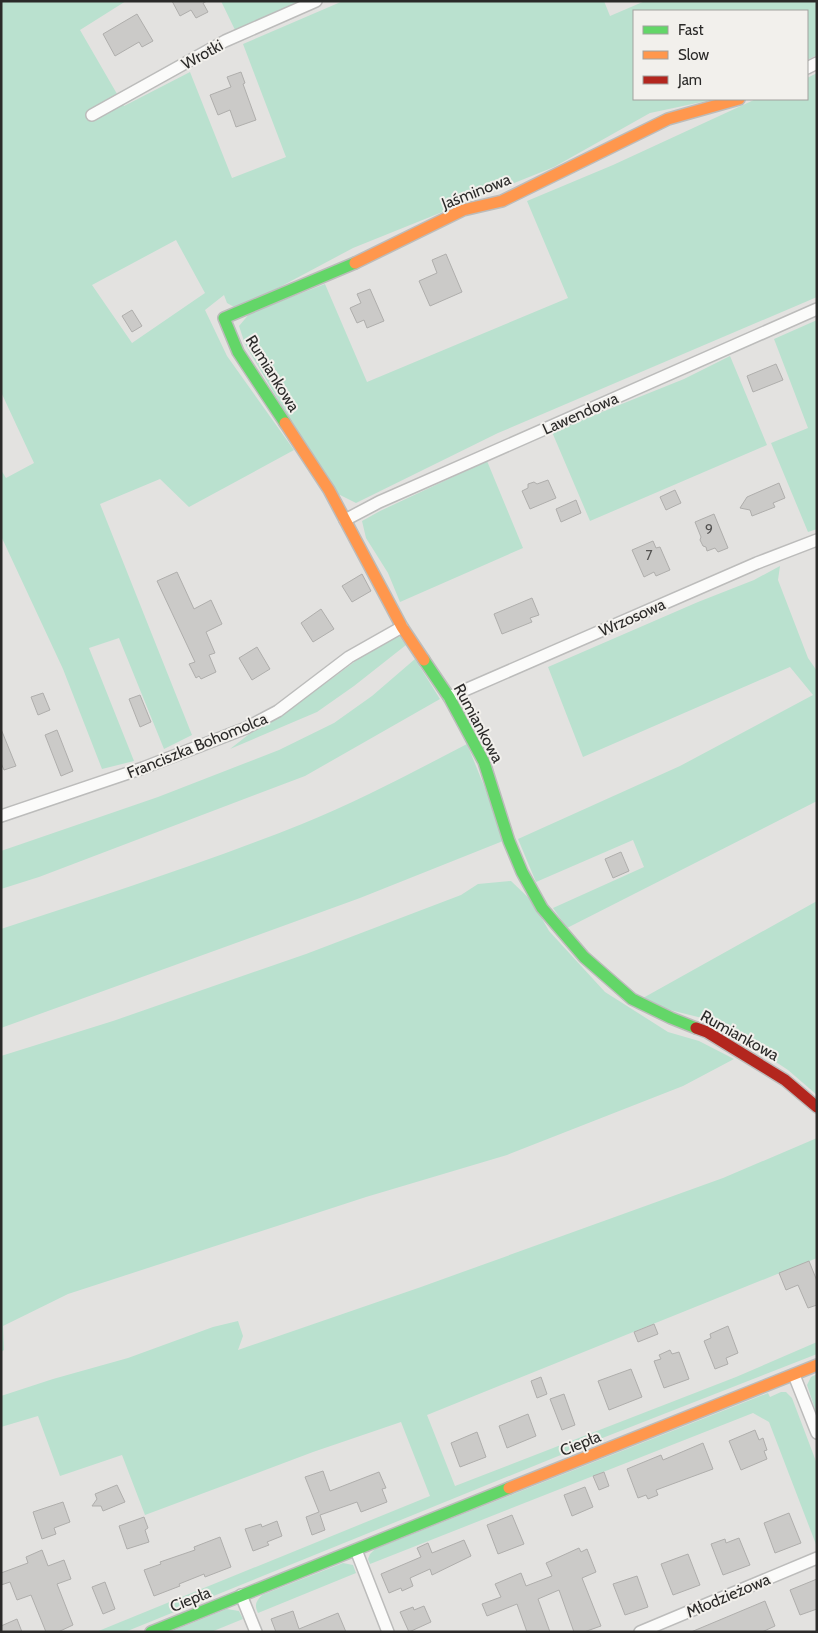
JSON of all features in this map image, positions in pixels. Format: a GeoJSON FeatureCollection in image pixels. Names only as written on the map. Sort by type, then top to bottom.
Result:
{"type":"FeatureCollection","features":[{"type":"Feature","properties":{"kind":"street","name":"Wrotki"},"geometry":{"type":"LineString","coordinates":[[92,115],[225,41],[316,1]]}},
{"type":"Feature","properties":{"kind":"street","name":"Jaśminowa"},"geometry":{"type":"LineString","coordinates":[[224,318],[353,264],[463,210],[502,202],[668,119],[735,100]]}},
{"type":"Feature","properties":{"kind":"street","name":"Lawendowa"},"geometry":{"type":"LineString","coordinates":[[345,520],[379,502],[817,309]]}},
{"type":"Feature","properties":{"kind":"street","name":"Rumiankowa"},"geometry":{"type":"LineString","coordinates":[[224,318],[238,352],[329,490],[402,627],[449,697],[484,762],[509,841],[522,872],[542,908],[584,957],[632,999],[671,1018],[707,1032],[785,1080],[817,1107]]}},
{"type":"Feature","properties":{"kind":"street","name":"Wrzosowa"},"geometry":{"type":"LineString","coordinates":[[449,697],[757,563],[817,540]]}},
{"type":"Feature","properties":{"kind":"street","name":"Franciszka Bohomolca"},"geometry":{"type":"LineString","coordinates":[[1,816],[144,768],[246,728],[278,711],[349,657],[402,627]]}},
{"type":"Feature","properties":{"kind":"street","name":"Ciepła"},"geometry":{"type":"LineString","coordinates":[[151,1632],[817,1365]]}},
{"type":"Feature","properties":{"kind":"street"},"geometry":{"type":"LineString","coordinates":[[794,1375],[817,1434]]}},
{"type":"Feature","properties":{"kind":"street"},"geometry":{"type":"LineString","coordinates":[[356,1550],[388,1632]]}},
{"type":"Feature","properties":{"kind":"street","name":"Młodzieżowa"},"geometry":{"type":"LineString","coordinates":[[640,1632],[817,1558]]}},
{"type":"Feature","properties":{"kind":"street"},"geometry":{"type":"LineString","coordinates":[[242,1595],[256,1632]]}},
{"type":"Feature","properties":{"kind":"green space"},"geometry":{"type":"Polygon","coordinates":[[[1,1],[126,1],[80,30],[124,106],[190,72],[232,178],[286,157],[243,44],[343,1],[604,1],[610,16],[645,1],[817,1],[817,55],[808,60],[808,10],[633,10],[633,100],[711,100],[650,113],[554,167],[353,248],[263,296],[234,307],[227,303],[224,295],[205,310],[227,356],[294,450],[189,507],[160,479],[100,504],[192,735],[164,749],[119,638],[89,648],[134,761],[102,769],[63,669],[1,536],[1,470],[6,478],[34,463],[1,392],[1,1]],[[176,240],[92,285],[132,343],[205,293],[176,240]]]}},
{"type":"Feature","properties":{"kind":"green space"},"geometry":{"type":"Polygon","coordinates":[[[221,1],[308,1],[236,32],[221,1]]]}},
{"type":"Feature","properties":{"kind":"green space"},"geometry":{"type":"Polygon","coordinates":[[[817,73],[817,297],[498,433],[356,503],[338,494],[304,444],[245,344],[239,326],[250,313],[325,284],[367,382],[568,298],[527,201],[613,165],[754,100],[808,100],[808,78],[817,73]]]}},
{"type":"Feature","properties":{"kind":"green space"},"geometry":{"type":"Polygon","coordinates":[[[817,320],[817,529],[808,532],[771,443],[808,428],[774,339],[817,320]]]}},
{"type":"Feature","properties":{"kind":"green space"},"geometry":{"type":"Polygon","coordinates":[[[730,356],[767,445],[590,521],[552,432],[684,379],[730,356]]]}},
{"type":"Feature","properties":{"kind":"green space"},"geometry":{"type":"Polygon","coordinates":[[[487,461],[523,548],[400,602],[388,573],[366,538],[362,521],[487,461]]]}},
{"type":"Feature","properties":{"kind":"green space"},"geometry":{"type":"Polygon","coordinates":[[[780,566],[778,580],[808,658],[817,671],[817,801],[567,928],[553,908],[644,867],[633,840],[536,882],[518,839],[680,766],[813,695],[790,667],[583,757],[548,667],[698,602],[754,580],[780,566]]]}},
{"type":"Feature","properties":{"kind":"green space"},"geometry":{"type":"Polygon","coordinates":[[[399,636],[406,645],[317,712],[230,749],[365,654],[399,636]]]}},
{"type":"Feature","properties":{"kind":"green space"},"geometry":{"type":"Polygon","coordinates":[[[415,659],[440,699],[305,776],[39,877],[1,889],[1,851],[158,797],[279,750],[334,723],[372,696],[415,659]]]}},
{"type":"Feature","properties":{"kind":"green space"},"geometry":{"type":"Polygon","coordinates":[[[467,744],[489,798],[503,841],[360,898],[1,1028],[1,929],[190,866],[302,824],[365,796],[467,744]]]}},
{"type":"Feature","properties":{"kind":"green space"},"geometry":{"type":"Polygon","coordinates":[[[511,881],[532,901],[549,931],[605,992],[668,1032],[699,1041],[734,1059],[683,1086],[507,1155],[366,1197],[68,1294],[3,1326],[4,1350],[1,1352],[1,1056],[113,1021],[306,954],[461,895],[478,884],[511,881]]]}},
{"type":"Feature","properties":{"kind":"green space"},"geometry":{"type":"Polygon","coordinates":[[[817,901],[817,1095],[788,1070],[714,1021],[666,1009],[643,998],[817,901]]]}},
{"type":"Feature","properties":{"kind":"green space"},"geometry":{"type":"Polygon","coordinates":[[[817,1138],[817,1258],[427,1415],[455,1486],[736,1377],[817,1342],[817,1354],[605,1437],[125,1632],[96,1632],[430,1496],[401,1422],[313,1452],[145,1515],[122,1455],[60,1476],[38,1416],[1,1427],[1,1396],[128,1358],[213,1327],[238,1321],[243,1336],[238,1350],[421,1287],[723,1178],[817,1138]]]}},
{"type":"Feature","properties":{"kind":"green space"},"geometry":{"type":"Polygon","coordinates":[[[817,1374],[817,1415],[807,1385],[811,1377],[817,1374]]]}},
{"type":"Feature","properties":{"kind":"green space"},"geometry":{"type":"Polygon","coordinates":[[[786,1392],[792,1398],[817,1464],[817,1547],[769,1422],[753,1413],[370,1564],[368,1559],[375,1549],[768,1393],[770,1397],[786,1392]]]}},
{"type":"Feature","properties":{"kind":"green space"},"geometry":{"type":"Polygon","coordinates":[[[343,1563],[353,1565],[356,1573],[258,1613],[256,1603],[262,1595],[343,1563]]]}},
{"type":"Feature","properties":{"kind":"green space"},"geometry":{"type":"Polygon","coordinates":[[[227,1609],[239,1611],[243,1619],[211,1632],[170,1632],[227,1609]]]}},
{"type":"Feature","properties":{"kind":"building"},"geometry":{"type":"Polygon","coordinates":[[[172,1],[207,1],[203,3],[208,12],[196,18],[191,10],[180,16],[172,1]]]}},
{"type":"Feature","properties":{"kind":"building"},"geometry":{"type":"Polygon","coordinates":[[[137,14],[153,41],[142,47],[139,42],[115,56],[103,34],[137,14]]]}},
{"type":"Feature","properties":{"kind":"building"},"geometry":{"type":"Polygon","coordinates":[[[241,72],[245,83],[243,84],[256,120],[236,127],[230,110],[218,115],[210,95],[231,87],[227,77],[241,72]]]}},
{"type":"Feature","properties":{"kind":"building"},"geometry":{"type":"Polygon","coordinates":[[[446,254],[462,292],[430,306],[419,281],[437,273],[432,260],[446,254]]]}},
{"type":"Feature","properties":{"kind":"building"},"geometry":{"type":"Polygon","coordinates":[[[370,289],[384,321],[367,328],[364,320],[357,323],[350,308],[361,303],[357,294],[370,289]]]}},
{"type":"Feature","properties":{"kind":"building"},"geometry":{"type":"Polygon","coordinates":[[[132,310],[142,326],[132,332],[122,316],[132,310]]]}},
{"type":"Feature","properties":{"kind":"building"},"geometry":{"type":"Polygon","coordinates":[[[776,364],[783,380],[753,392],[747,376],[776,364]]]}},
{"type":"Feature","properties":{"kind":"building"},"geometry":{"type":"Polygon","coordinates":[[[548,480],[556,498],[530,509],[522,491],[528,488],[528,484],[534,482],[537,484],[548,480]]]}},
{"type":"Feature","properties":{"kind":"building"},"geometry":{"type":"Polygon","coordinates":[[[779,483],[785,498],[773,503],[775,507],[752,516],[750,510],[740,508],[747,497],[779,483]]]}},
{"type":"Feature","properties":{"kind":"building"},"geometry":{"type":"Polygon","coordinates":[[[675,490],[681,503],[666,510],[660,497],[675,490]]]}},
{"type":"Feature","properties":{"kind":"building"},"geometry":{"type":"Polygon","coordinates":[[[576,500],[581,513],[561,522],[556,509],[576,500]]]}},
{"type":"Feature","properties":{"kind":"building"},"geometry":{"type":"Polygon","coordinates":[[[714,514],[728,548],[718,552],[715,548],[707,551],[706,547],[703,546],[695,522],[714,514]]]}},
{"type":"Feature","properties":{"kind":"building"},"geometry":{"type":"Polygon","coordinates":[[[653,541],[656,548],[660,547],[670,570],[656,576],[654,572],[644,577],[632,550],[653,541]]]}},
{"type":"Feature","properties":{"kind":"building"},"geometry":{"type":"Polygon","coordinates":[[[177,572],[194,609],[211,600],[222,624],[206,632],[215,653],[209,655],[216,672],[201,679],[199,676],[196,678],[189,664],[195,662],[157,581],[177,572]]]}},
{"type":"Feature","properties":{"kind":"building"},"geometry":{"type":"Polygon","coordinates":[[[362,574],[371,591],[352,602],[342,586],[362,574]]]}},
{"type":"Feature","properties":{"kind":"building"},"geometry":{"type":"Polygon","coordinates":[[[532,598],[539,615],[530,618],[532,622],[502,634],[494,614],[532,598]]]}},
{"type":"Feature","properties":{"kind":"building"},"geometry":{"type":"Polygon","coordinates":[[[321,609],[334,629],[313,642],[301,623],[321,609]]]}},
{"type":"Feature","properties":{"kind":"building"},"geometry":{"type":"Polygon","coordinates":[[[257,647],[270,669],[252,680],[239,658],[257,647]]]}},
{"type":"Feature","properties":{"kind":"building"},"geometry":{"type":"Polygon","coordinates":[[[43,693],[50,710],[38,715],[31,697],[43,693]]]}},
{"type":"Feature","properties":{"kind":"building"},"geometry":{"type":"Polygon","coordinates":[[[140,695],[151,722],[140,727],[129,699],[140,695]]]}},
{"type":"Feature","properties":{"kind":"building"},"geometry":{"type":"Polygon","coordinates":[[[1,729],[16,766],[4,770],[1,763],[1,729]]]}},
{"type":"Feature","properties":{"kind":"building"},"geometry":{"type":"Polygon","coordinates":[[[57,730],[73,771],[61,776],[45,735],[57,730]]]}},
{"type":"Feature","properties":{"kind":"building"},"geometry":{"type":"Polygon","coordinates":[[[621,852],[629,871],[613,878],[605,859],[621,852]]]}},
{"type":"Feature","properties":{"kind":"building"},"geometry":{"type":"Polygon","coordinates":[[[809,1261],[817,1281],[817,1305],[808,1308],[798,1285],[786,1290],[779,1273],[809,1261]]]}},
{"type":"Feature","properties":{"kind":"building"},"geometry":{"type":"Polygon","coordinates":[[[654,1324],[658,1334],[638,1342],[634,1332],[654,1324]]]}},
{"type":"Feature","properties":{"kind":"building"},"geometry":{"type":"Polygon","coordinates":[[[728,1326],[738,1353],[726,1358],[728,1364],[715,1369],[704,1341],[711,1338],[710,1334],[728,1326]]]}},
{"type":"Feature","properties":{"kind":"building"},"geometry":{"type":"Polygon","coordinates":[[[670,1350],[672,1354],[679,1352],[689,1379],[664,1388],[654,1361],[661,1359],[659,1355],[670,1350]]]}},
{"type":"Feature","properties":{"kind":"building"},"geometry":{"type":"Polygon","coordinates":[[[631,1369],[642,1397],[609,1410],[598,1381],[631,1369]]]}},
{"type":"Feature","properties":{"kind":"building"},"geometry":{"type":"Polygon","coordinates":[[[541,1377],[547,1394],[537,1398],[531,1381],[541,1377]]]}},
{"type":"Feature","properties":{"kind":"building"},"geometry":{"type":"Polygon","coordinates":[[[564,1394],[575,1425],[562,1430],[550,1399],[564,1394]]]}},
{"type":"Feature","properties":{"kind":"building"},"geometry":{"type":"Polygon","coordinates":[[[528,1414],[536,1436],[507,1448],[499,1426],[528,1414]]]}},
{"type":"Feature","properties":{"kind":"building"},"geometry":{"type":"Polygon","coordinates":[[[755,1430],[759,1440],[763,1438],[767,1450],[764,1451],[767,1459],[741,1470],[729,1441],[755,1430]]]}},
{"type":"Feature","properties":{"kind":"building"},"geometry":{"type":"Polygon","coordinates":[[[477,1432],[486,1457],[460,1467],[451,1443],[477,1432]]]}},
{"type":"Feature","properties":{"kind":"building"},"geometry":{"type":"Polygon","coordinates":[[[703,1443],[713,1469],[656,1490],[658,1495],[648,1499],[646,1495],[638,1498],[627,1469],[661,1455],[663,1460],[703,1443]]]}},
{"type":"Feature","properties":{"kind":"building"},"geometry":{"type":"Polygon","coordinates":[[[323,1471],[330,1491],[379,1472],[386,1488],[382,1489],[387,1502],[361,1512],[357,1502],[320,1515],[325,1530],[312,1535],[306,1517],[319,1512],[305,1477],[323,1471]]]}},
{"type":"Feature","properties":{"kind":"building"},"geometry":{"type":"Polygon","coordinates":[[[604,1472],[609,1486],[599,1490],[593,1476],[604,1472]]]}},
{"type":"Feature","properties":{"kind":"building"},"geometry":{"type":"Polygon","coordinates":[[[117,1485],[125,1502],[103,1511],[101,1506],[92,1506],[97,1499],[95,1494],[117,1485]]]}},
{"type":"Feature","properties":{"kind":"building"},"geometry":{"type":"Polygon","coordinates":[[[585,1487],[593,1507],[572,1516],[564,1495],[585,1487]]]}},
{"type":"Feature","properties":{"kind":"building"},"geometry":{"type":"Polygon","coordinates":[[[63,1502],[70,1522],[54,1528],[56,1534],[42,1539],[33,1512],[63,1502]]]}},
{"type":"Feature","properties":{"kind":"building"},"geometry":{"type":"Polygon","coordinates":[[[789,1513],[801,1543],[775,1553],[764,1523],[789,1513]]]}},
{"type":"Feature","properties":{"kind":"building"},"geometry":{"type":"Polygon","coordinates":[[[512,1515],[524,1544],[498,1554],[487,1525],[512,1515]]]}},
{"type":"Feature","properties":{"kind":"building"},"geometry":{"type":"Polygon","coordinates":[[[144,1517],[148,1528],[145,1530],[149,1542],[127,1549],[119,1526],[144,1517]]]}},
{"type":"Feature","properties":{"kind":"building"},"geometry":{"type":"Polygon","coordinates":[[[277,1521],[282,1536],[267,1542],[269,1545],[253,1551],[245,1529],[261,1524],[262,1527],[277,1521]]]}},
{"type":"Feature","properties":{"kind":"building"},"geometry":{"type":"Polygon","coordinates":[[[220,1537],[231,1567],[205,1577],[204,1574],[154,1596],[144,1570],[161,1564],[160,1562],[195,1550],[194,1547],[220,1537]]]}},
{"type":"Feature","properties":{"kind":"building"},"geometry":{"type":"Polygon","coordinates":[[[739,1538],[750,1565],[723,1575],[711,1544],[725,1539],[726,1543],[739,1538]]]}},
{"type":"Feature","properties":{"kind":"building"},"geometry":{"type":"Polygon","coordinates":[[[464,1540],[471,1556],[432,1575],[430,1569],[410,1578],[413,1586],[402,1591],[401,1588],[389,1593],[381,1574],[421,1557],[417,1548],[428,1543],[432,1553],[464,1540]]]}},
{"type":"Feature","properties":{"kind":"building"},"geometry":{"type":"Polygon","coordinates":[[[579,1548],[581,1552],[587,1549],[596,1572],[582,1578],[601,1626],[584,1632],[574,1632],[559,1590],[538,1599],[550,1632],[527,1632],[517,1604],[487,1616],[482,1604],[501,1597],[495,1584],[521,1573],[526,1586],[552,1576],[546,1563],[579,1548]]]}},
{"type":"Feature","properties":{"kind":"building"},"geometry":{"type":"Polygon","coordinates":[[[42,1550],[48,1566],[64,1560],[71,1579],[57,1584],[73,1625],[58,1632],[46,1632],[31,1595],[17,1600],[10,1582],[1,1585],[1,1573],[28,1563],[26,1557],[42,1550]]]}},
{"type":"Feature","properties":{"kind":"building"},"geometry":{"type":"Polygon","coordinates":[[[688,1554],[700,1585],[673,1595],[661,1564],[688,1554]]]}},
{"type":"Feature","properties":{"kind":"building"},"geometry":{"type":"Polygon","coordinates":[[[637,1576],[648,1607],[625,1615],[613,1584],[637,1576]]]}},
{"type":"Feature","properties":{"kind":"building"},"geometry":{"type":"Polygon","coordinates":[[[817,1579],[817,1609],[800,1615],[790,1590],[817,1579]]]}},
{"type":"Feature","properties":{"kind":"building"},"geometry":{"type":"Polygon","coordinates":[[[105,1582],[115,1609],[103,1614],[92,1587],[105,1582]]]}},
{"type":"Feature","properties":{"kind":"building"},"geometry":{"type":"Polygon","coordinates":[[[765,1601],[775,1626],[762,1632],[691,1632],[765,1601]]]}},
{"type":"Feature","properties":{"kind":"building"},"geometry":{"type":"Polygon","coordinates":[[[424,1606],[431,1622],[409,1632],[400,1612],[413,1607],[414,1610],[424,1606]]]}},
{"type":"Feature","properties":{"kind":"building"},"geometry":{"type":"Polygon","coordinates":[[[293,1611],[299,1629],[338,1613],[346,1632],[276,1632],[271,1619],[293,1611]]]}},
{"type":"Feature","properties":{"kind":"building"},"geometry":{"type":"Polygon","coordinates":[[[17,1619],[22,1632],[1,1632],[1,1626],[17,1619]]]}},
{"type":"Feature","properties":{"kind":"traffic: fast"},"geometry":{"type":"LineString","coordinates":[[285,423],[238,352],[224,318],[355,263]]}},
{"type":"Feature","properties":{"kind":"traffic: fast"},"geometry":{"type":"LineString","coordinates":[[424,660],[449,697],[484,762],[509,841],[522,872],[542,908],[584,957],[632,999],[696,1028]]}},
{"type":"Feature","properties":{"kind":"traffic: fast"},"geometry":{"type":"LineString","coordinates":[[151,1632],[509,1488]]}},
{"type":"Feature","properties":{"kind":"traffic: slow"},"geometry":{"type":"LineString","coordinates":[[355,263],[463,210],[502,201],[668,119],[735,100]]}},
{"type":"Feature","properties":{"kind":"traffic: slow"},"geometry":{"type":"LineString","coordinates":[[285,423],[329,490],[402,627],[424,660]]}},
{"type":"Feature","properties":{"kind":"traffic: slow"},"geometry":{"type":"LineString","coordinates":[[509,1488],[817,1365]]}},
{"type":"Feature","properties":{"kind":"traffic: jam"},"geometry":{"type":"LineString","coordinates":[[696,1028],[707,1032],[785,1080],[817,1107]]}}]}
